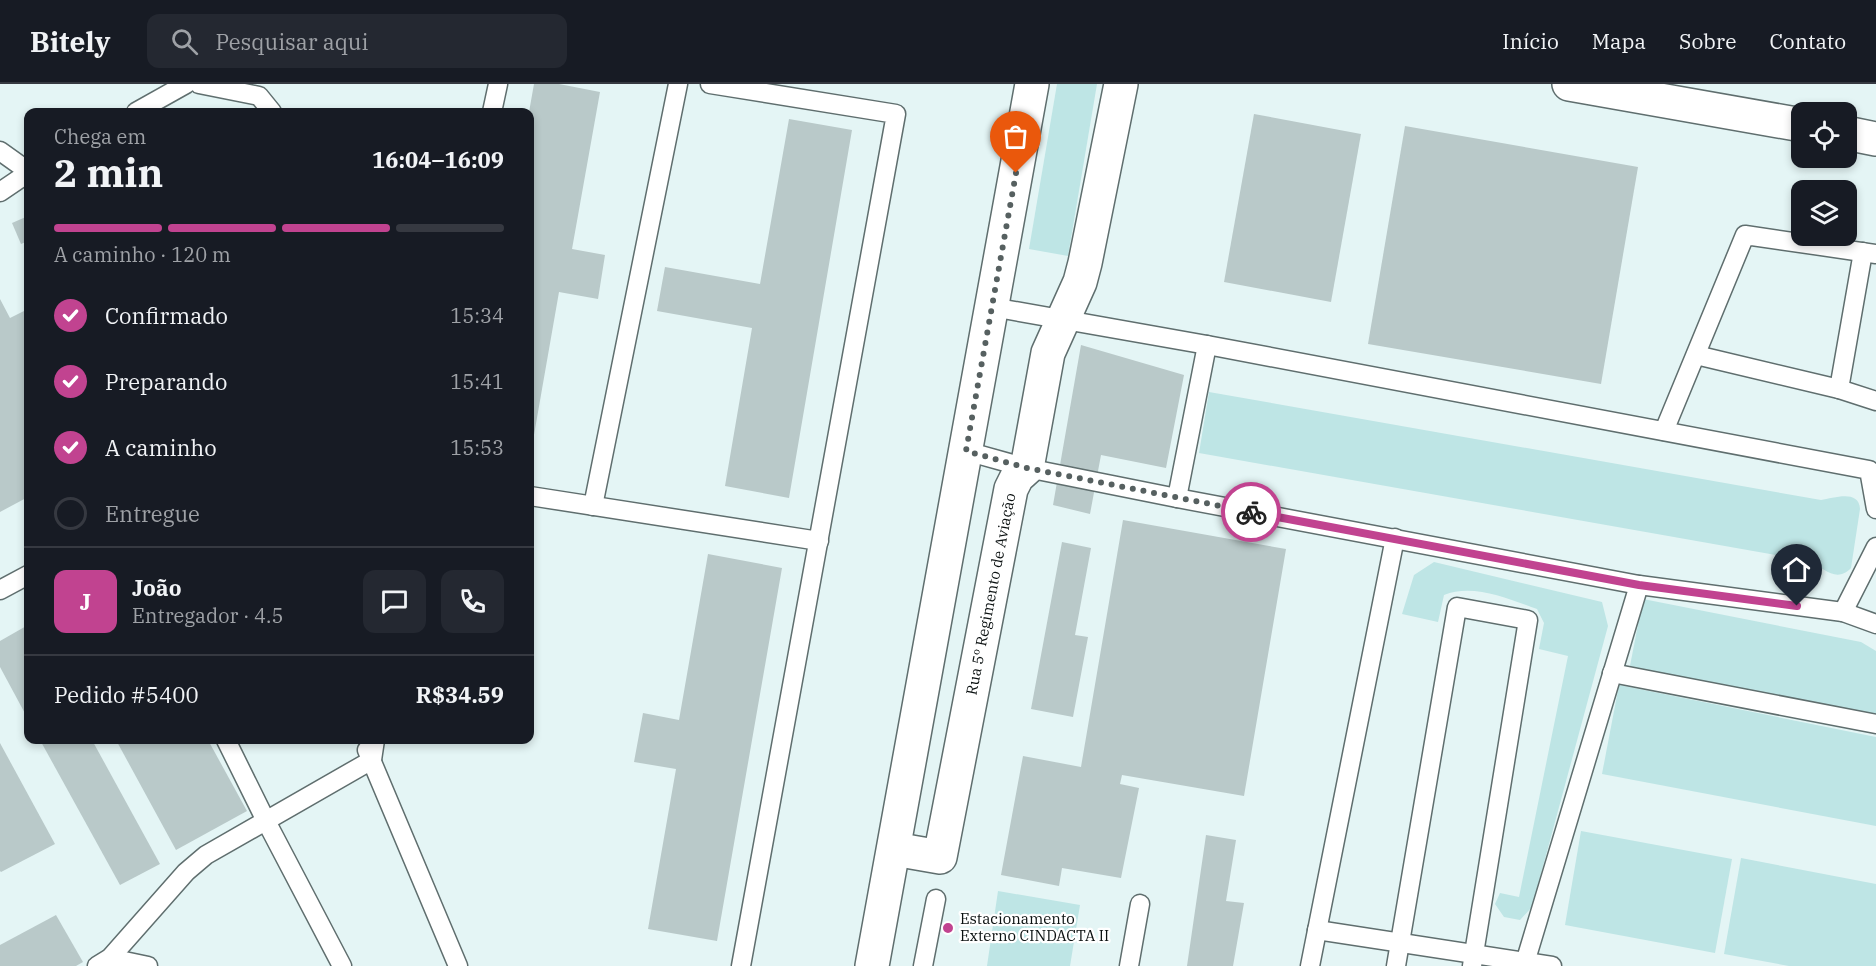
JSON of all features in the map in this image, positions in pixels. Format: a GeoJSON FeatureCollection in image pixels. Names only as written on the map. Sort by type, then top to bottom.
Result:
{"type":"FeatureCollection","features":[{"type":"Feature","properties":{"kind":"street"},"geometry":{"type":"LineString","coordinates":[[872,966],[1032,84]]}},
{"type":"Feature","properties":{"kind":"street","name":"Rua 5º Regimento de Aviação"},"geometry":{"type":"LineString","coordinates":[[894,849],[940,857],[1011,489],[1017,477],[1027,468],[1048,353],[1080,282],[1121,84]]}},
{"type":"Feature","properties":{"kind":"street"},"geometry":{"type":"LineString","coordinates":[[1569,84],[1791,123]]}},
{"type":"Feature","properties":{"kind":"street"},"geometry":{"type":"LineString","coordinates":[[1857,135],[1876,139]]}},
{"type":"Feature","properties":{"kind":"street"},"geometry":{"type":"LineString","coordinates":[[919,710],[966,720]]}},
{"type":"Feature","properties":{"kind":"lane"},"geometry":{"type":"LineString","coordinates":[[143,108],[186,84]]}},
{"type":"Feature","properties":{"kind":"lane"},"geometry":{"type":"LineString","coordinates":[[199,84],[259,96],[269,108]]}},
{"type":"Feature","properties":{"kind":"lane"},"geometry":{"type":"LineString","coordinates":[[493,108],[498,84]]}},
{"type":"Feature","properties":{"kind":"lane"},"geometry":{"type":"LineString","coordinates":[[593,506],[678,84]]}},
{"type":"Feature","properties":{"kind":"lane"},"geometry":{"type":"LineString","coordinates":[[710,84],[896,114],[741,966]]}},
{"type":"Feature","properties":{"kind":"lane"},"geometry":{"type":"LineString","coordinates":[[0,151],[24,169]]}},
{"type":"Feature","properties":{"kind":"lane"},"geometry":{"type":"LineString","coordinates":[[0,192],[24,175]]}},
{"type":"Feature","properties":{"kind":"lane"},"geometry":{"type":"LineString","coordinates":[[1664,431],[1745,235],[1870,253],[1839,389]]}},
{"type":"Feature","properties":{"kind":"lane"},"geometry":{"type":"LineString","coordinates":[[992,307],[1872,470],[1876,509]]}},
{"type":"Feature","properties":{"kind":"lane"},"geometry":{"type":"LineString","coordinates":[[1178,498],[1207,345]]}},
{"type":"Feature","properties":{"kind":"lane"},"geometry":{"type":"LineString","coordinates":[[1696,355],[1876,400]]}},
{"type":"Feature","properties":{"kind":"lane"},"geometry":{"type":"LineString","coordinates":[[966,451],[1027,468],[1178,498],[1639,585],[1843,612],[1876,624]]}},
{"type":"Feature","properties":{"kind":"lane"},"geometry":{"type":"LineString","coordinates":[[534,497],[819,541]]}},
{"type":"Feature","properties":{"kind":"lane"},"geometry":{"type":"LineString","coordinates":[[1310,966],[1395,538]]}},
{"type":"Feature","properties":{"kind":"lane"},"geometry":{"type":"LineString","coordinates":[[1843,612],[1876,547]]}},
{"type":"Feature","properties":{"kind":"lane"},"geometry":{"type":"LineString","coordinates":[[0,590],[24,577]]}},
{"type":"Feature","properties":{"kind":"lane"},"geometry":{"type":"LineString","coordinates":[[1525,964],[1639,585]]}},
{"type":"Feature","properties":{"kind":"lane"},"geometry":{"type":"LineString","coordinates":[[1396,966],[1457,607],[1528,620],[1473,960]]}},
{"type":"Feature","properties":{"kind":"lane"},"geometry":{"type":"LineString","coordinates":[[1612,674],[1876,724]]}},
{"type":"Feature","properties":{"kind":"lane"},"geometry":{"type":"LineString","coordinates":[[228,744],[342,966]]}},
{"type":"Feature","properties":{"kind":"lane"},"geometry":{"type":"LineString","coordinates":[[366,744],[458,966]]}},
{"type":"Feature","properties":{"kind":"lane"},"geometry":{"type":"LineString","coordinates":[[372,760],[374,744]]}},
{"type":"Feature","properties":{"kind":"lane"},"geometry":{"type":"LineString","coordinates":[[104,962],[186,872],[206,855],[372,760]]}},
{"type":"Feature","properties":{"kind":"lane"},"geometry":{"type":"LineString","coordinates":[[923,966],[936,899]]}},
{"type":"Feature","properties":{"kind":"lane"},"geometry":{"type":"LineString","coordinates":[[1129,966],[1140,904]]}},
{"type":"Feature","properties":{"kind":"lane"},"geometry":{"type":"LineString","coordinates":[[1317,930],[1401,943],[1473,960],[1552,966]]}},
{"type":"Feature","properties":{"kind":"lane"},"geometry":{"type":"LineString","coordinates":[[104,962],[148,966]]}},
{"type":"Feature","properties":{"kind":"shaded area"},"geometry":{"type":"Polygon","coordinates":[[[1057,84],[1097,84],[1068,256],[1029,249],[1057,84]]]}},
{"type":"Feature","properties":{"kind":"shaded area"},"geometry":{"type":"Polygon","coordinates":[[[1209,392],[1821,500],[1851,497],[1859,503],[1860,509],[1851,568],[1841,574],[1830,573],[1810,561],[1199,453],[1209,392]]]}},
{"type":"Feature","properties":{"kind":"shaded area"},"geometry":{"type":"Polygon","coordinates":[[[1434,562],[1602,602],[1608,626],[1532,907],[1520,920],[1504,917],[1495,904],[1500,893],[1519,897],[1568,656],[1539,649],[1544,623],[1537,609],[1491,594],[1467,591],[1444,595],[1438,622],[1402,614],[1414,575],[1434,562]]]}},
{"type":"Feature","properties":{"kind":"shaded area"},"geometry":{"type":"Polygon","coordinates":[[[1643,599],[1861,642],[1876,651],[1876,720],[1629,671],[1643,599]]]}},
{"type":"Feature","properties":{"kind":"shaded area"},"geometry":{"type":"Polygon","coordinates":[[[1619,685],[1876,737],[1876,826],[1602,774],[1619,685]]]}},
{"type":"Feature","properties":{"kind":"shaded area"},"geometry":{"type":"Polygon","coordinates":[[[1581,831],[1732,859],[1715,953],[1565,925],[1581,831]]]}},
{"type":"Feature","properties":{"kind":"shaded area"},"geometry":{"type":"Polygon","coordinates":[[[1741,858],[1876,884],[1876,966],[1789,966],[1724,954],[1741,858]]]}},
{"type":"Feature","properties":{"kind":"shaded area"},"geometry":{"type":"Polygon","coordinates":[[[998,891],[1080,905],[1070,966],[987,966],[998,891]]]}},
{"type":"Feature","properties":{"kind":"building"},"geometry":{"type":"Polygon","coordinates":[[[534,84],[559,84],[600,92],[572,249],[605,255],[598,299],[559,292],[534,435],[534,108],[530,108],[534,84]]]}},
{"type":"Feature","properties":{"kind":"building"},"geometry":{"type":"Polygon","coordinates":[[[1254,114],[1361,134],[1331,302],[1224,282],[1254,114]]]}},
{"type":"Feature","properties":{"kind":"building"},"geometry":{"type":"Polygon","coordinates":[[[789,119],[852,130],[789,498],[725,486],[752,328],[657,311],[665,267],[760,284],[789,119]]]}},
{"type":"Feature","properties":{"kind":"building"},"geometry":{"type":"Polygon","coordinates":[[[1405,126],[1638,167],[1601,384],[1368,344],[1405,126]]]}},
{"type":"Feature","properties":{"kind":"building"},"geometry":{"type":"Polygon","coordinates":[[[24,218],[24,243],[21,244],[12,223],[24,218]]]}},
{"type":"Feature","properties":{"kind":"building"},"geometry":{"type":"Polygon","coordinates":[[[0,299],[10,318],[24,311],[24,499],[0,512],[0,299]]]}},
{"type":"Feature","properties":{"kind":"building"},"geometry":{"type":"Polygon","coordinates":[[[1081,345],[1184,375],[1166,468],[1101,455],[1090,514],[1053,505],[1081,345]]]}},
{"type":"Feature","properties":{"kind":"building"},"geometry":{"type":"Polygon","coordinates":[[[1123,520],[1286,549],[1244,796],[1122,775],[1120,784],[1139,788],[1121,878],[1062,868],[1059,886],[1001,875],[1023,756],[1081,767],[1123,520]]]}},
{"type":"Feature","properties":{"kind":"building"},"geometry":{"type":"Polygon","coordinates":[[[1062,542],[1091,548],[1075,635],[1088,637],[1073,717],[1031,709],[1062,542]]]}},
{"type":"Feature","properties":{"kind":"building"},"geometry":{"type":"Polygon","coordinates":[[[708,554],[782,568],[717,941],[648,929],[676,769],[634,762],[643,713],[679,720],[708,554]]]}},
{"type":"Feature","properties":{"kind":"building"},"geometry":{"type":"Polygon","coordinates":[[[24,627],[24,712],[0,667],[0,641],[24,627]]]}},
{"type":"Feature","properties":{"kind":"building"},"geometry":{"type":"Polygon","coordinates":[[[0,743],[55,844],[1,872],[0,871],[0,743]]]}},
{"type":"Feature","properties":{"kind":"building"},"geometry":{"type":"Polygon","coordinates":[[[42,744],[94,744],[160,864],[120,885],[42,744]]]}},
{"type":"Feature","properties":{"kind":"building"},"geometry":{"type":"Polygon","coordinates":[[[118,744],[210,744],[247,811],[176,850],[118,744]]]}},
{"type":"Feature","properties":{"kind":"building"},"geometry":{"type":"Polygon","coordinates":[[[1206,835],[1236,840],[1226,901],[1244,903],[1233,966],[1187,966],[1206,835]]]}},
{"type":"Feature","properties":{"kind":"building"},"geometry":{"type":"Polygon","coordinates":[[[56,915],[83,962],[76,966],[0,966],[0,945],[56,915]]]}},
{"type":"Feature","properties":{"kind":"way so far"},"geometry":{"type":"LineString","coordinates":[[1016,173],[966,451],[1027,468],[1251,512]]}},
{"type":"Feature","properties":{"kind":"place","name":"Estacionamento Externo CINDACTA II"},"geometry":{"type":"Point","coordinates":[948,928]}},
{"type":"Feature","properties":{"kind":"route"},"geometry":{"type":"LineString","coordinates":[[1251,512],[1639,585],[1797,606]]}}]}
